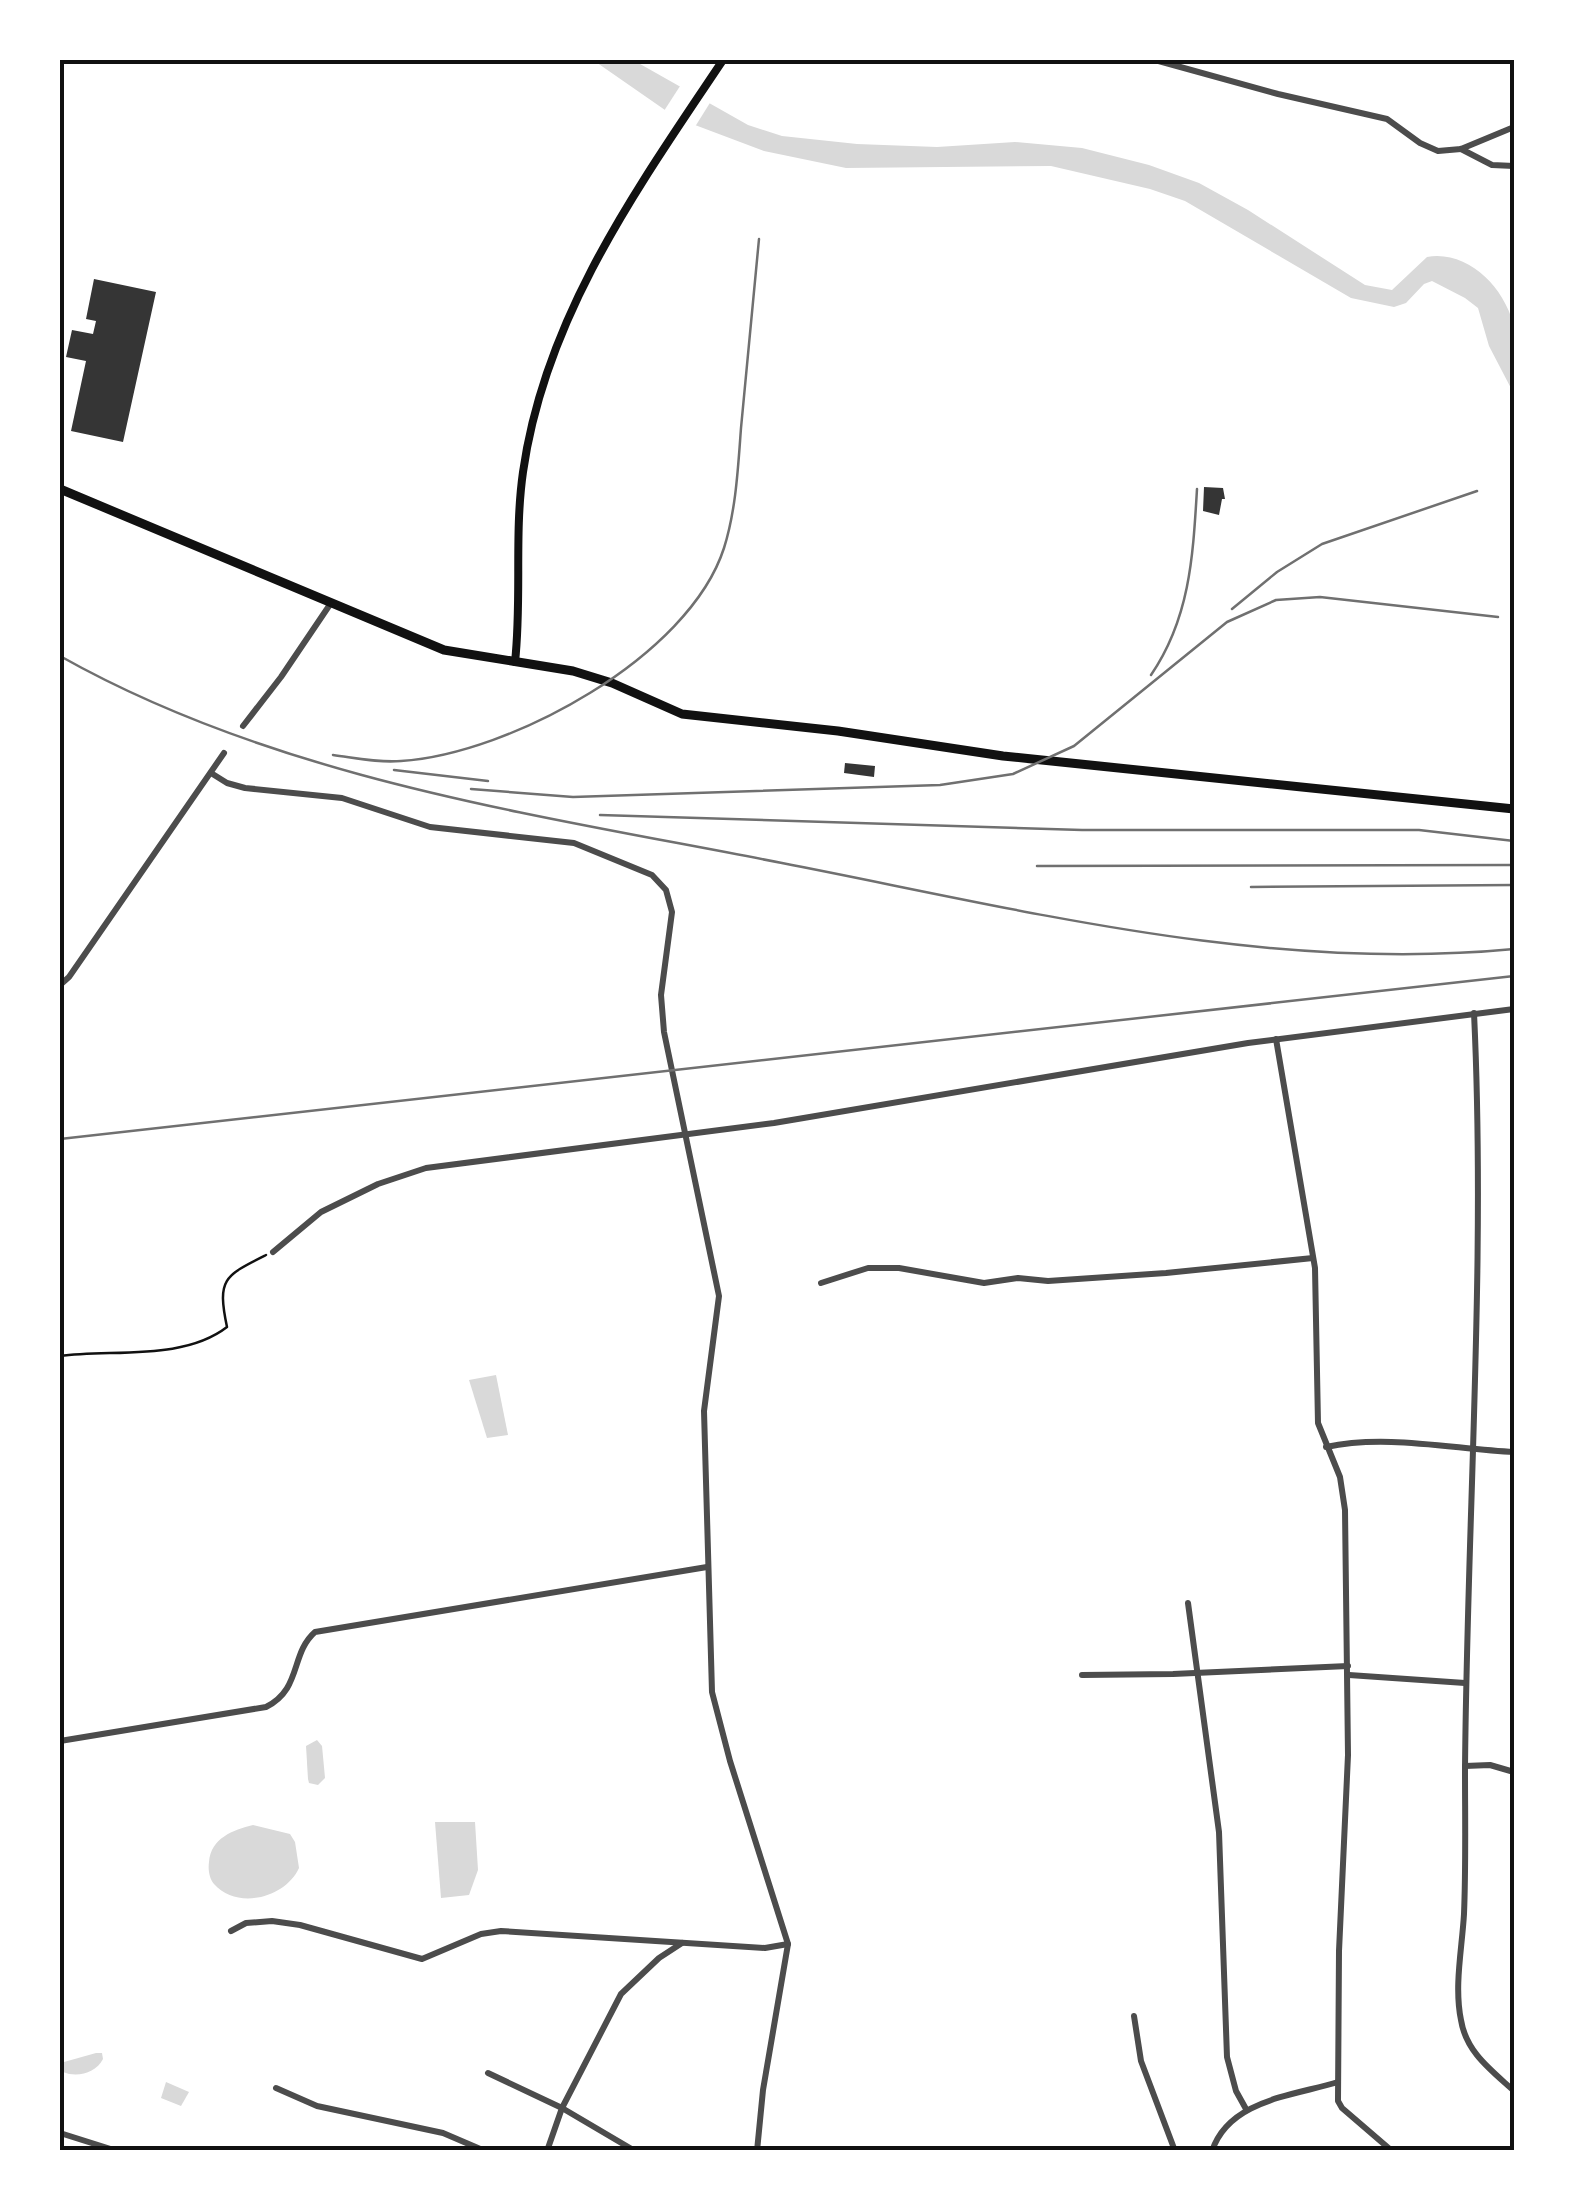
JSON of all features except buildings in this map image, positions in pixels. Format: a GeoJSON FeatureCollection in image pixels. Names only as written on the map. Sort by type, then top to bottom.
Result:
{"type":"FeatureCollection","features":[{"type":"Feature","properties":{"kind":"main road"},"geometry":{"type":"LineString","coordinates":[[515,662],[518,515],[535,414],[574,303],[624,209],[723,60]]}},
{"type":"Feature","properties":{"kind":"main road"},"geometry":{"type":"LineString","coordinates":[[60,489],[444,650],[601,679],[682,714],[804,726],[1003,756],[1514,809]]}},
{"type":"Feature","properties":{"kind":"street"},"geometry":{"type":"LineString","coordinates":[[1155,60],[1278,94],[1387,118],[1420,143],[1438,151],[1461,149],[1514,127]]}},
{"type":"Feature","properties":{"kind":"street"},"geometry":{"type":"LineString","coordinates":[[1461,149],[1492,165],[1514,166]]}},
{"type":"Feature","properties":{"kind":"street"},"geometry":{"type":"LineString","coordinates":[[244,726],[331,603]]}},
{"type":"Feature","properties":{"kind":"street"},"geometry":{"type":"LineString","coordinates":[[60,985],[224,753]]}},
{"type":"Feature","properties":{"kind":"street"},"geometry":{"type":"LineString","coordinates":[[211,773],[227,784],[245,788],[342,798],[430,827],[574,843],[652,874],[671,902],[661,995],[670,1063],[719,1296],[704,1410],[710,1664],[716,1716],[788,1944],[763,2090],[758,2151]]}},
{"type":"Feature","properties":{"kind":"street"},"geometry":{"type":"LineString","coordinates":[[273,1252],[321,1212],[378,1184],[426,1168],[687,1135],[1276,1039],[1514,1009]]}},
{"type":"Feature","properties":{"kind":"street"},"geometry":{"type":"LineString","coordinates":[[1474,1013],[1475,1450],[1465,1682],[1464,1912],[1458,2000],[1468,2042],[1483,2064],[1514,2091]]}},
{"type":"Feature","properties":{"kind":"street"},"geometry":{"type":"LineString","coordinates":[[1276,1039],[1313,1258],[1318,1423],[1344,1495],[1347,1806],[1338,1964],[1338,2101],[1392,2151]]}},
{"type":"Feature","properties":{"kind":"street"},"geometry":{"type":"LineString","coordinates":[[821,1284],[868,1268],[899,1268],[984,1284],[1018,1278],[1048,1281],[1166,1273],[1313,1258]]}},
{"type":"Feature","properties":{"kind":"street"},"geometry":{"type":"LineString","coordinates":[[1326,1447],[1364,1442],[1514,1452]]}},
{"type":"Feature","properties":{"kind":"street"},"geometry":{"type":"LineString","coordinates":[[60,1741],[266,1707],[284,1696],[306,1640],[314,1632],[706,1567]]}},
{"type":"Feature","properties":{"kind":"street"},"geometry":{"type":"LineString","coordinates":[[1188,1603],[1219,1832],[1228,2056],[1236,2091],[1246,2109]]}},
{"type":"Feature","properties":{"kind":"street"},"geometry":{"type":"LineString","coordinates":[[1082,1674],[1348,1671],[1465,1682]]}},
{"type":"Feature","properties":{"kind":"street"},"geometry":{"type":"LineString","coordinates":[[1465,1766],[1490,1765],[1514,1772]]}},
{"type":"Feature","properties":{"kind":"street"},"geometry":{"type":"LineString","coordinates":[[230,1931],[246,1922],[272,1921],[422,1958],[481,1934],[501,1931],[764,1948],[788,1944]]}},
{"type":"Feature","properties":{"kind":"street"},"geometry":{"type":"LineString","coordinates":[[546,2151],[562,2108],[620,1994],[683,1942]]}},
{"type":"Feature","properties":{"kind":"street"},"geometry":{"type":"LineString","coordinates":[[1134,2016],[1141,2060],[1176,2151]]}},
{"type":"Feature","properties":{"kind":"street"},"geometry":{"type":"LineString","coordinates":[[488,2073],[562,2108],[634,2151]]}},
{"type":"Feature","properties":{"kind":"street"},"geometry":{"type":"LineString","coordinates":[[1212,2151],[1229,2120],[1246,2109],[1338,2082]]}},
{"type":"Feature","properties":{"kind":"street"},"geometry":{"type":"LineString","coordinates":[[276,2088],[317,2106],[442,2132],[485,2151]]}},
{"type":"Feature","properties":{"kind":"street"},"geometry":{"type":"LineString","coordinates":[[60,2133],[118,2151]]}},
{"type":"Feature","properties":{"kind":"path"},"geometry":{"type":"LineString","coordinates":[[60,1356],[166,1348],[210,1338],[227,1327],[221,1297],[224,1282],[232,1272],[273,1252]]}},
{"type":"Feature","properties":{"kind":"shaded area"},"geometry":{"type":"Polygon","coordinates":[[[593,60],[633,60],[748,125],[782,136],[937,147],[1015,142],[1082,148],[1149,165],[1199,183],[1248,210],[1365,285],[1392,290],[1427,257],[1456,259],[1492,284],[1508,309],[1516,340],[1514,394],[1489,346],[1478,308],[1432,281],[1406,303],[1394,307],[1351,298],[1185,201],[1051,166],[846,168],[764,151],[665,110],[593,60]]]}},
{"type":"Feature","properties":{"kind":"shaded area"},"geometry":{"type":"Polygon","coordinates":[[[496,1375],[508,1435],[487,1438],[469,1380],[496,1375]]]}},
{"type":"Feature","properties":{"kind":"shaded area"},"geometry":{"type":"Polygon","coordinates":[[[317,1740],[322,1746],[325,1778],[318,1785],[309,1783],[306,1746],[317,1740]]]}},
{"type":"Feature","properties":{"kind":"shaded area"},"geometry":{"type":"Polygon","coordinates":[[[435,1822],[475,1822],[478,1870],[469,1895],[441,1898],[435,1822]]]}},
{"type":"Feature","properties":{"kind":"shaded area"},"geometry":{"type":"Polygon","coordinates":[[[253,1825],[290,1834],[299,1868],[284,1887],[273,1893],[236,1897],[212,1882],[211,1854],[224,1836],[253,1825]]]}},
{"type":"Feature","properties":{"kind":"shaded area"},"geometry":{"type":"Polygon","coordinates":[[[102,2053],[103,2059],[91,2071],[63,2072],[64,2062],[102,2053]]]}},
{"type":"Feature","properties":{"kind":"shaded area"},"geometry":{"type":"Polygon","coordinates":[[[166,2082],[189,2092],[181,2106],[161,2098],[166,2082]]]}},
{"type":"Feature","properties":{"kind":"pier"},"geometry":{"type":"Polygon","coordinates":[[[682,83],[713,98],[693,130],[662,114],[682,83]]]}},
{"type":"Feature","properties":{"kind":"railway"},"geometry":{"type":"LineString","coordinates":[[333,755],[401,761],[493,740],[590,693],[635,661],[674,626],[705,588],[724,548],[731,519],[759,239]]}},
{"type":"Feature","properties":{"kind":"railway"},"geometry":{"type":"LineString","coordinates":[[1151,675],[1182,609],[1191,562],[1197,489]]}},
{"type":"Feature","properties":{"kind":"railway"},"geometry":{"type":"LineString","coordinates":[[1232,609],[1277,572],[1322,544],[1477,491]]}},
{"type":"Feature","properties":{"kind":"railway"},"geometry":{"type":"LineString","coordinates":[[471,789],[573,797],[940,785],[1013,774],[1074,746],[1227,622],[1276,600],[1320,597],[1498,617]]}},
{"type":"Feature","properties":{"kind":"railway"},"geometry":{"type":"LineString","coordinates":[[60,656],[144,699],[231,734],[321,763],[412,788],[597,828],[1146,933],[1329,952],[1421,954],[1514,949]]}},
{"type":"Feature","properties":{"kind":"railway"},"geometry":{"type":"LineString","coordinates":[[394,770],[488,781]]}},
{"type":"Feature","properties":{"kind":"railway"},"geometry":{"type":"LineString","coordinates":[[600,815],[1082,830],[1419,830],[1514,841]]}},
{"type":"Feature","properties":{"kind":"railway"},"geometry":{"type":"LineString","coordinates":[[1037,866],[1514,865]]}},
{"type":"Feature","properties":{"kind":"railway"},"geometry":{"type":"LineString","coordinates":[[1251,887],[1514,885]]}},
{"type":"Feature","properties":{"kind":"railway"},"geometry":{"type":"LineString","coordinates":[[60,1139],[1514,976]]}}]}
